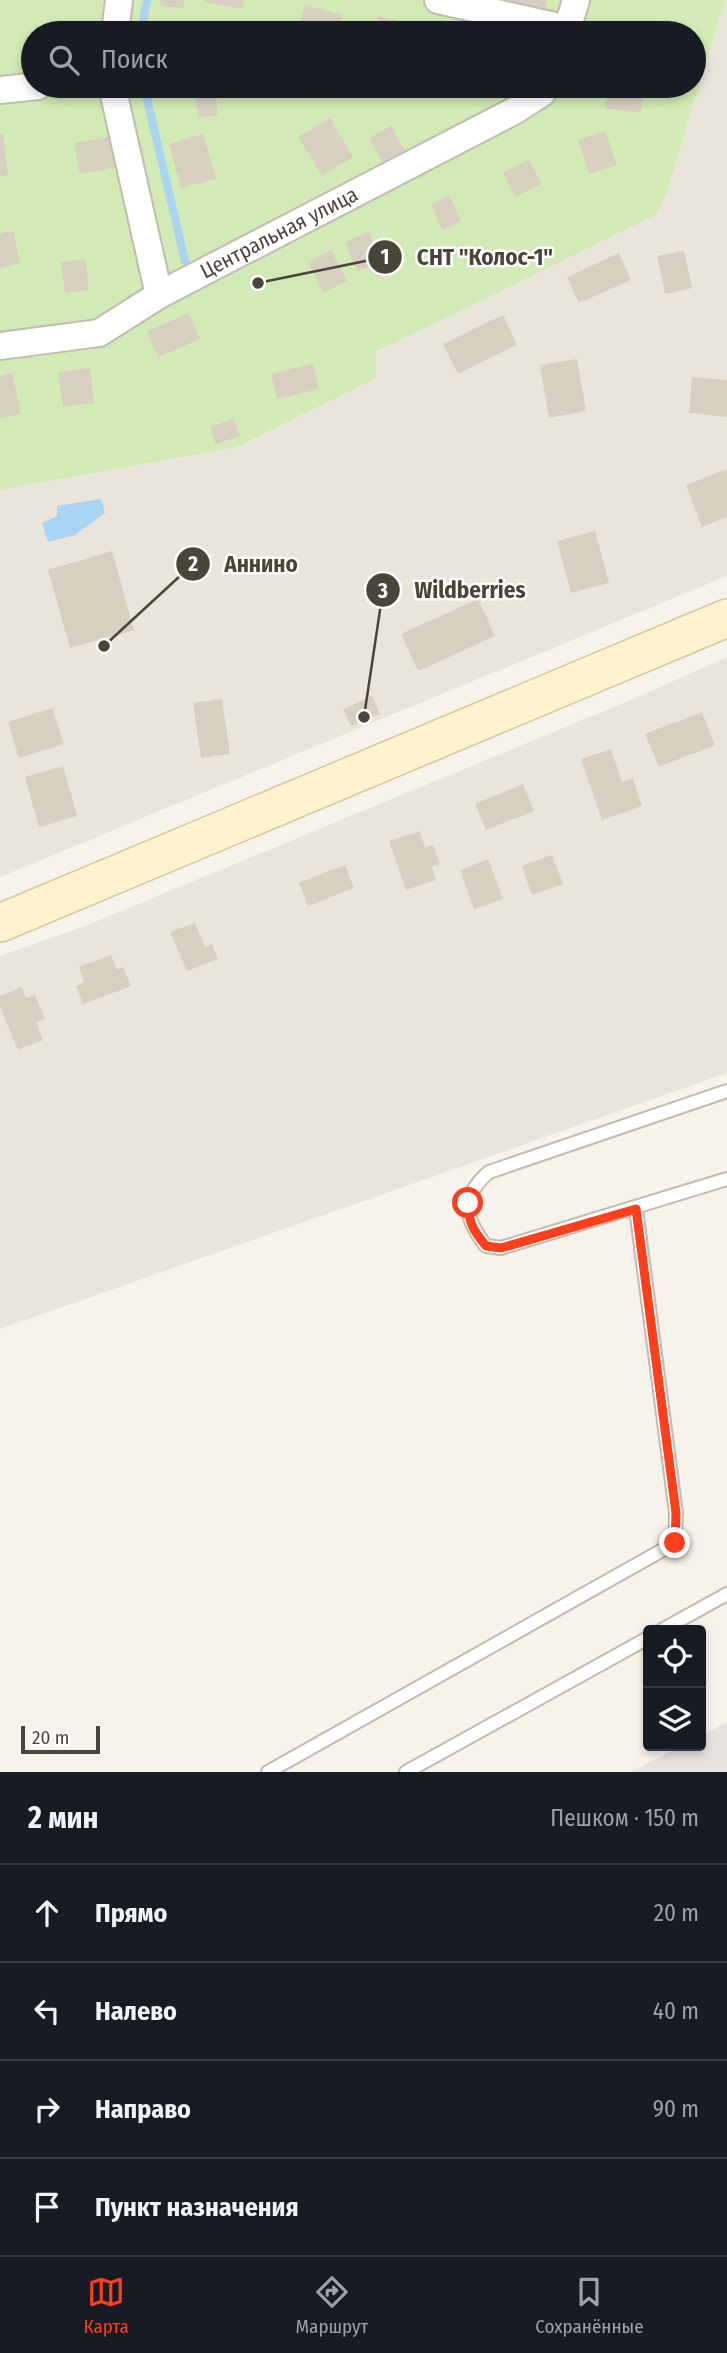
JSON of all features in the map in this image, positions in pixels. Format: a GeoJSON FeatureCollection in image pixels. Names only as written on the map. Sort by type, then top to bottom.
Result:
{"type":"FeatureCollection","features":[{"type":"Feature","properties":{"kind":"main road"},"geometry":{"type":"LineString","coordinates":[[0,923],[727,618]]}},
{"type":"Feature","properties":{"kind":"street"},"geometry":{"type":"LineString","coordinates":[[117,21],[119,0]]}},
{"type":"Feature","properties":{"kind":"street"},"geometry":{"type":"LineString","coordinates":[[438,0],[525,21]]}},
{"type":"Feature","properties":{"kind":"street"},"geometry":{"type":"LineString","coordinates":[[570,21],[576,0]]}},
{"type":"Feature","properties":{"kind":"street"},"geometry":{"type":"LineString","coordinates":[[0,90],[21,88]]}},
{"type":"Feature","properties":{"kind":"street"},"geometry":{"type":"LineString","coordinates":[[116,98],[159,295]]}},
{"type":"Feature","properties":{"kind":"street","name":"Центральная улица"},"geometry":{"type":"LineString","coordinates":[[0,346],[99,333],[159,295],[514,111],[534,98]]}},
{"type":"Feature","properties":{"kind":"lane"},"geometry":{"type":"LineString","coordinates":[[727,1091],[489,1172],[476,1183],[468,1203],[469,1222],[486,1246],[501,1248],[636,1209],[727,1179]]}},
{"type":"Feature","properties":{"kind":"lane"},"geometry":{"type":"LineString","coordinates":[[268,1772],[675,1543],[676,1513],[636,1209]]}},
{"type":"Feature","properties":{"kind":"lane"},"geometry":{"type":"LineString","coordinates":[[671,1625],[727,1594]]}},
{"type":"Feature","properties":{"kind":"lane"},"geometry":{"type":"LineString","coordinates":[[406,1772],[643,1641]]}},
{"type":"Feature","properties":{"kind":"shaded area"},"geometry":{"type":"Polygon","coordinates":[[[727,0],[727,576],[0,877],[0,490],[239,447],[375,378],[376,353],[668,189],[695,98],[706,98],[706,63],[727,0]]]}},
{"type":"Feature","properties":{"kind":"shaded area"},"geometry":{"type":"Polygon","coordinates":[[[727,657],[727,1073],[0,1329],[0,956],[85,926],[626,702],[727,657]]]}},
{"type":"Feature","properties":{"kind":"shaded area"},"geometry":{"type":"Polygon","coordinates":[[[727,1722],[727,1772],[631,1772],[672,1751],[706,1751],[706,1733],[727,1722]]]}},
{"type":"Feature","properties":{"kind":"green space"},"geometry":{"type":"Polygon","coordinates":[[[0,0],[725,0],[706,63],[706,21],[21,21],[21,98],[695,98],[668,189],[657,214],[376,352],[376,378],[238,447],[0,490],[0,0]]]}},
{"type":"Feature","properties":{"kind":"water"},"geometry":{"type":"Polygon","coordinates":[[[101,499],[105,513],[75,535],[48,542],[42,523],[57,516],[57,506],[101,499]]]}},
{"type":"Feature","properties":{"kind":"building"},"geometry":{"type":"Polygon","coordinates":[[[161,0],[184,0],[184,8],[160,6],[161,0]]]}},
{"type":"Feature","properties":{"kind":"building"},"geometry":{"type":"Polygon","coordinates":[[[244,0],[242,9],[204,2],[244,0]]]}},
{"type":"Feature","properties":{"kind":"building"},"geometry":{"type":"Polygon","coordinates":[[[503,0],[547,0],[544,15],[502,5],[503,0]]]}},
{"type":"Feature","properties":{"kind":"building"},"geometry":{"type":"Polygon","coordinates":[[[305,5],[342,15],[340,21],[300,21],[305,5]]]}},
{"type":"Feature","properties":{"kind":"building"},"geometry":{"type":"Polygon","coordinates":[[[378,16],[399,21],[377,21],[378,16]]]}},
{"type":"Feature","properties":{"kind":"building"},"geometry":{"type":"Polygon","coordinates":[[[196,98],[216,98],[217,116],[197,117],[196,98]]]}},
{"type":"Feature","properties":{"kind":"building"},"geometry":{"type":"Polygon","coordinates":[[[607,98],[643,98],[641,113],[605,108],[607,98]]]}},
{"type":"Feature","properties":{"kind":"building"},"geometry":{"type":"Polygon","coordinates":[[[330,118],[353,157],[322,176],[298,137],[330,118]]]}},
{"type":"Feature","properties":{"kind":"building"},"geometry":{"type":"Polygon","coordinates":[[[391,126],[405,151],[383,164],[369,138],[391,126]]]}},
{"type":"Feature","properties":{"kind":"building"},"geometry":{"type":"Polygon","coordinates":[[[605,131],[617,165],[589,174],[578,140],[605,131]]]}},
{"type":"Feature","properties":{"kind":"building"},"geometry":{"type":"Polygon","coordinates":[[[3,134],[8,175],[0,176],[0,135],[3,134]]]}},
{"type":"Feature","properties":{"kind":"building"},"geometry":{"type":"Polygon","coordinates":[[[203,134],[216,179],[181,188],[169,144],[203,134]]]}},
{"type":"Feature","properties":{"kind":"building"},"geometry":{"type":"Polygon","coordinates":[[[112,136],[118,167],[80,174],[74,143],[112,136]]]}},
{"type":"Feature","properties":{"kind":"building"},"geometry":{"type":"Polygon","coordinates":[[[529,160],[542,184],[515,197],[503,173],[529,160]]]}},
{"type":"Feature","properties":{"kind":"building"},"geometry":{"type":"Polygon","coordinates":[[[450,196],[461,221],[442,230],[431,204],[450,196]]]}},
{"type":"Feature","properties":{"kind":"building"},"geometry":{"type":"Polygon","coordinates":[[[13,231],[20,263],[0,268],[0,234],[13,231]]]}},
{"type":"Feature","properties":{"kind":"building"},"geometry":{"type":"Polygon","coordinates":[[[369,232],[381,262],[357,271],[345,242],[369,232]]]}},
{"type":"Feature","properties":{"kind":"building"},"geometry":{"type":"Polygon","coordinates":[[[331,250],[347,281],[323,293],[308,262],[331,250]]]}},
{"type":"Feature","properties":{"kind":"building"},"geometry":{"type":"Polygon","coordinates":[[[684,251],[692,288],[665,294],[657,256],[684,251]]]}},
{"type":"Feature","properties":{"kind":"building"},"geometry":{"type":"Polygon","coordinates":[[[619,253],[631,280],[579,303],[567,277],[619,253]]]}},
{"type":"Feature","properties":{"kind":"building"},"geometry":{"type":"Polygon","coordinates":[[[85,259],[89,290],[65,293],[61,262],[85,259]]]}},
{"type":"Feature","properties":{"kind":"building"},"geometry":{"type":"Polygon","coordinates":[[[189,313],[200,339],[158,357],[147,331],[189,313]]]}},
{"type":"Feature","properties":{"kind":"building"},"geometry":{"type":"Polygon","coordinates":[[[503,315],[517,345],[458,374],[443,344],[503,315]]]}},
{"type":"Feature","properties":{"kind":"building"},"geometry":{"type":"Polygon","coordinates":[[[577,359],[586,411],[549,418],[540,365],[577,359]]]}},
{"type":"Feature","properties":{"kind":"building"},"geometry":{"type":"Polygon","coordinates":[[[313,364],[319,389],[277,399],[271,374],[313,364]]]}},
{"type":"Feature","properties":{"kind":"building"},"geometry":{"type":"Polygon","coordinates":[[[90,368],[94,403],[63,407],[58,372],[90,368]]]}},
{"type":"Feature","properties":{"kind":"building"},"geometry":{"type":"Polygon","coordinates":[[[12,373],[21,414],[0,418],[0,376],[12,373]]]}},
{"type":"Feature","properties":{"kind":"building"},"geometry":{"type":"Polygon","coordinates":[[[692,377],[727,380],[727,417],[689,413],[692,377]]]}},
{"type":"Feature","properties":{"kind":"building"},"geometry":{"type":"Polygon","coordinates":[[[234,419],[240,436],[216,444],[210,427],[234,419]]]}},
{"type":"Feature","properties":{"kind":"building"},"geometry":{"type":"Polygon","coordinates":[[[727,469],[727,517],[702,527],[686,485],[727,469]]]}},
{"type":"Feature","properties":{"kind":"building"},"geometry":{"type":"Polygon","coordinates":[[[595,531],[609,583],[571,593],[557,541],[595,531]]]}},
{"type":"Feature","properties":{"kind":"building"},"geometry":{"type":"Polygon","coordinates":[[[112,551],[134,630],[70,648],[48,570],[112,551]]]}},
{"type":"Feature","properties":{"kind":"building"},"geometry":{"type":"Polygon","coordinates":[[[478,599],[495,636],[418,671],[401,634],[478,599]]]}},
{"type":"Feature","properties":{"kind":"building"},"geometry":{"type":"Polygon","coordinates":[[[372,696],[380,714],[351,726],[343,709],[372,696]]]}},
{"type":"Feature","properties":{"kind":"building"},"geometry":{"type":"Polygon","coordinates":[[[222,699],[230,754],[201,758],[193,703],[222,699]]]}},
{"type":"Feature","properties":{"kind":"building"},"geometry":{"type":"Polygon","coordinates":[[[52,708],[64,744],[19,758],[8,722],[52,708]]]}},
{"type":"Feature","properties":{"kind":"building"},"geometry":{"type":"Polygon","coordinates":[[[702,712],[715,745],[659,767],[645,734],[702,712]]]}},
{"type":"Feature","properties":{"kind":"building"},"geometry":{"type":"Polygon","coordinates":[[[611,749],[622,782],[633,778],[642,806],[602,820],[581,759],[611,749]]]}},
{"type":"Feature","properties":{"kind":"building"},"geometry":{"type":"Polygon","coordinates":[[[63,766],[77,816],[39,827],[25,777],[63,766]]]}},
{"type":"Feature","properties":{"kind":"building"},"geometry":{"type":"Polygon","coordinates":[[[523,784],[534,811],[486,830],[475,804],[523,784]]]}},
{"type":"Feature","properties":{"kind":"building"},"geometry":{"type":"Polygon","coordinates":[[[420,831],[425,848],[433,845],[440,864],[432,867],[436,880],[406,890],[389,841],[420,831]]]}},
{"type":"Feature","properties":{"kind":"building"},"geometry":{"type":"Polygon","coordinates":[[[552,855],[563,884],[532,895],[522,866],[552,855]]]}},
{"type":"Feature","properties":{"kind":"building"},"geometry":{"type":"Polygon","coordinates":[[[488,859],[503,899],[474,909],[460,870],[488,859]]]}},
{"type":"Feature","properties":{"kind":"building"},"geometry":{"type":"Polygon","coordinates":[[[345,865],[354,888],[308,906],[299,883],[345,865]]]}},
{"type":"Feature","properties":{"kind":"building"},"geometry":{"type":"Polygon","coordinates":[[[195,923],[205,947],[212,944],[218,959],[187,971],[170,932],[195,923]]]}},
{"type":"Feature","properties":{"kind":"building"},"geometry":{"type":"Polygon","coordinates":[[[111,955],[117,970],[123,967],[131,986],[83,1004],[76,986],[84,982],[79,967],[111,955]]]}},
{"type":"Feature","properties":{"kind":"building"},"geometry":{"type":"Polygon","coordinates":[[[21,987],[26,998],[35,995],[45,1019],[36,1022],[43,1040],[18,1050],[0,1007],[0,996],[21,987]]]}},
{"type":"Feature","properties":{"kind":"waterway"},"geometry":{"type":"LineString","coordinates":[[143,21],[147,0]]}},
{"type":"Feature","properties":{"kind":"waterway"},"geometry":{"type":"LineString","coordinates":[[147,98],[185,261]]}},
{"type":"Feature","properties":{"kind":"place","name":"СНТ \"Колос-1\""},"geometry":{"type":"Point","coordinates":[258,283]}},
{"type":"Feature","properties":{"kind":"place","name":"Аннино"},"geometry":{"type":"Point","coordinates":[104,646]}},
{"type":"Feature","properties":{"kind":"place","name":"Wildberries"},"geometry":{"type":"Point","coordinates":[364,717]}},
{"type":"Feature","properties":{"kind":"route"},"geometry":{"type":"LineString","coordinates":[[468,1203],[469,1222],[475,1233],[486,1246],[501,1248],[636,1209],[676,1513],[675,1543]]}}]}
